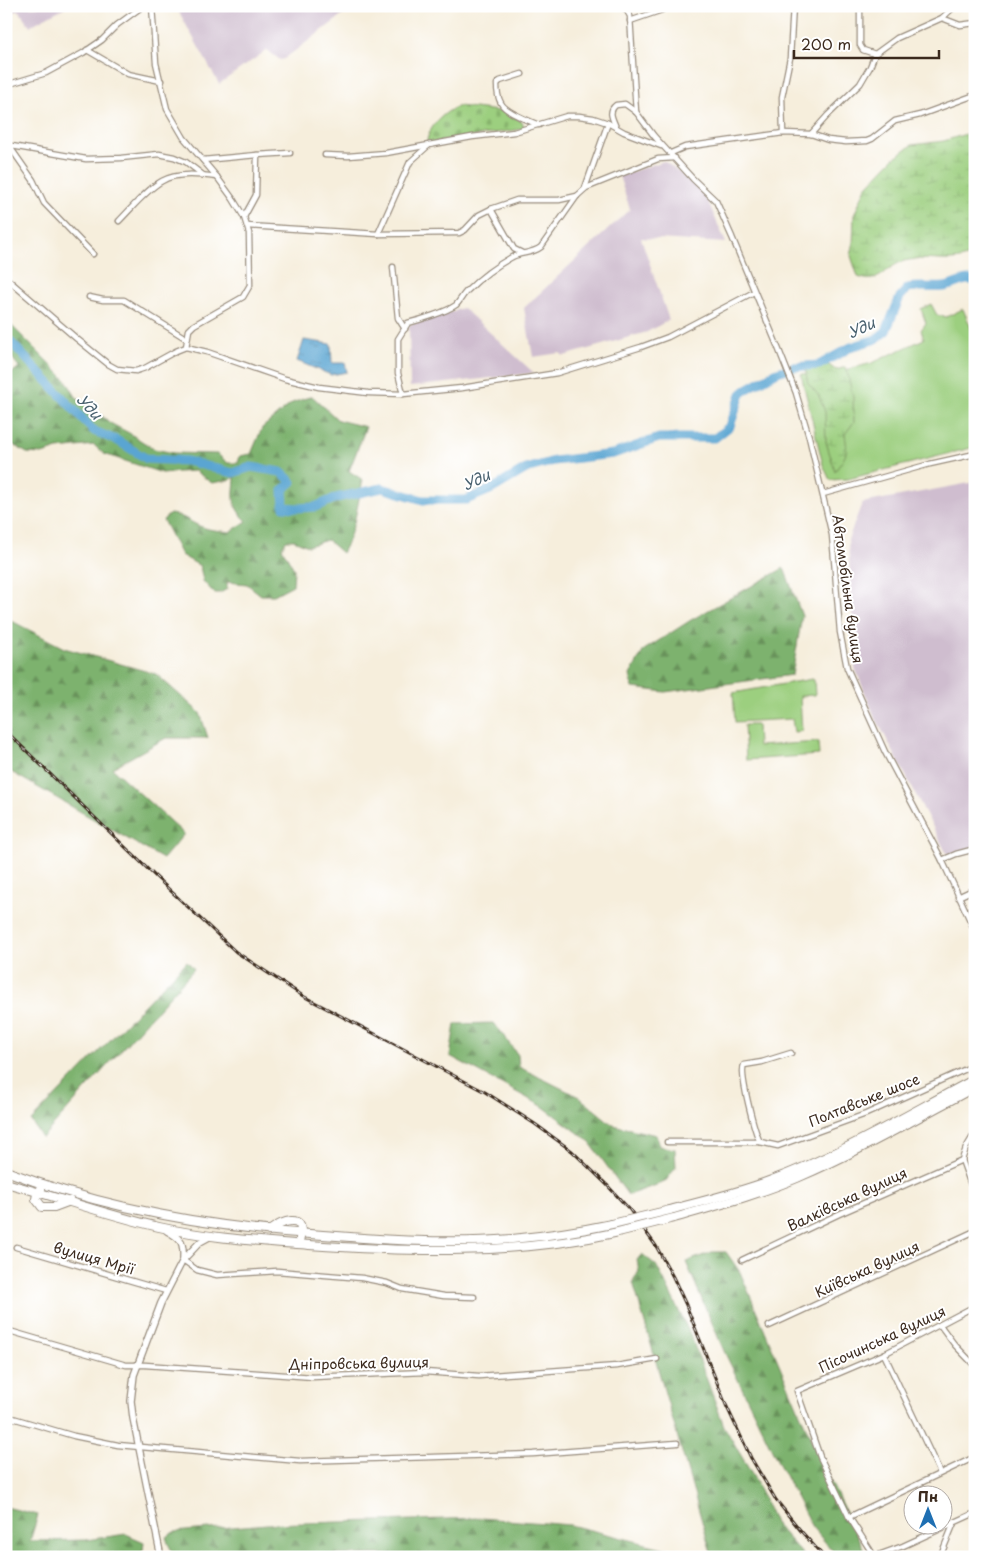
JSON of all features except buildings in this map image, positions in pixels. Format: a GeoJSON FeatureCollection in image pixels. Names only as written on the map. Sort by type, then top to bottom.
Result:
{"type":"FeatureCollection","features":[{"type":"Feature","properties":{"kind":"highway"},"geometry":{"type":"LineString","coordinates":[[6,1171],[86,1198],[166,1217],[203,1223],[301,1234],[370,1239],[472,1241],[545,1236],[612,1224],[744,1190],[795,1171],[861,1139],[975,1078]]}},
{"type":"Feature","properties":{"kind":"highway"},"geometry":{"type":"LineString","coordinates":[[6,1183],[160,1227],[210,1236],[296,1244],[433,1251],[544,1246],[614,1233],[745,1197],[798,1177],[974,1087]]}},
{"type":"Feature","properties":{"kind":"highway"},"geometry":{"type":"LineString","coordinates":[[51,1186],[38,1191],[36,1199],[42,1207],[54,1207],[70,1201]]}},
{"type":"Feature","properties":{"kind":"highway"},"geometry":{"type":"LineString","coordinates":[[269,1230],[287,1220],[294,1221],[298,1224],[301,1234],[300,1241],[296,1244]]}},
{"type":"Feature","properties":{"kind":"street"},"geometry":{"type":"LineString","coordinates":[[6,85],[46,73],[87,50],[143,6]]}},
{"type":"Feature","properties":{"kind":"street"},"geometry":{"type":"LineString","coordinates":[[152,6],[156,63],[167,109],[184,138],[217,177],[244,217],[247,226],[250,285],[243,297],[194,325],[189,330],[186,347]]}},
{"type":"Feature","properties":{"kind":"street"},"geometry":{"type":"LineString","coordinates":[[624,6],[630,16],[636,112]]}},
{"type":"Feature","properties":{"kind":"street"},"geometry":{"type":"LineString","coordinates":[[783,133],[782,97],[790,58],[793,6]]}},
{"type":"Feature","properties":{"kind":"street"},"geometry":{"type":"LineString","coordinates":[[860,6],[860,45],[864,50],[875,54]]}},
{"type":"Feature","properties":{"kind":"street"},"geometry":{"type":"LineString","coordinates":[[811,134],[860,84],[875,54],[897,38],[942,18],[955,6]]}},
{"type":"Feature","properties":{"kind":"street"},"geometry":{"type":"LineString","coordinates":[[630,21],[662,10]]}},
{"type":"Feature","properties":{"kind":"street"},"geometry":{"type":"LineString","coordinates":[[942,18],[960,25],[975,23]]}},
{"type":"Feature","properties":{"kind":"street"},"geometry":{"type":"LineString","coordinates":[[87,50],[128,74],[161,81]]}},
{"type":"Feature","properties":{"kind":"street"},"geometry":{"type":"LineString","coordinates":[[522,74],[500,81],[497,84],[500,103],[521,117],[539,125]]}},
{"type":"Feature","properties":{"kind":"street"},"geometry":{"type":"LineString","coordinates":[[671,153],[685,147],[783,133],[811,134],[828,140],[846,142],[866,141],[872,139],[895,121],[975,95]]}},
{"type":"Feature","properties":{"kind":"street"},"geometry":{"type":"LineString","coordinates":[[616,127],[611,114],[612,109],[616,104],[625,104],[636,112],[663,147]]}},
{"type":"Feature","properties":{"kind":"street"},"geometry":{"type":"LineString","coordinates":[[325,155],[348,156],[386,153],[431,144],[514,132],[573,116],[593,118],[663,147]]}},
{"type":"Feature","properties":{"kind":"street"},"geometry":{"type":"LineString","coordinates":[[584,189],[608,124]]}},
{"type":"Feature","properties":{"kind":"street"},"geometry":{"type":"LineString","coordinates":[[378,234],[410,162],[431,144]]}},
{"type":"Feature","properties":{"kind":"street"},"geometry":{"type":"LineString","coordinates":[[8,146],[86,159],[159,154],[186,162],[203,175]]}},
{"type":"Feature","properties":{"kind":"street"},"geometry":{"type":"LineString","coordinates":[[8,146],[33,180],[44,203],[93,254]]}},
{"type":"Feature","properties":{"kind":"street","name":"Автомобільна вулиця"},"geometry":{"type":"LineString","coordinates":[[663,147],[671,153],[693,179],[716,201],[780,350],[796,393],[809,437],[832,535],[840,632],[846,668],[884,752],[942,860],[975,932]]}},
{"type":"Feature","properties":{"kind":"street"},"geometry":{"type":"LineString","coordinates":[[204,160],[290,154]]}},
{"type":"Feature","properties":{"kind":"street"},"geometry":{"type":"LineString","coordinates":[[244,217],[256,195],[257,155]]}},
{"type":"Feature","properties":{"kind":"street"},"geometry":{"type":"LineString","coordinates":[[403,394],[398,373],[398,339],[408,323],[421,320],[455,305],[464,293],[480,279],[514,256],[534,252],[541,247],[584,189],[658,159],[675,158]]}},
{"type":"Feature","properties":{"kind":"street"},"geometry":{"type":"LineString","coordinates":[[119,221],[163,181],[174,176],[203,175],[217,177]]}},
{"type":"Feature","properties":{"kind":"street"},"geometry":{"type":"LineString","coordinates":[[247,226],[378,234],[459,233],[465,230],[480,215],[517,200],[559,200],[577,196]]}},
{"type":"Feature","properties":{"kind":"street"},"geometry":{"type":"LineString","coordinates":[[491,209],[514,248],[522,253]]}},
{"type":"Feature","properties":{"kind":"street"},"geometry":{"type":"LineString","coordinates":[[393,267],[398,318],[405,328]]}},
{"type":"Feature","properties":{"kind":"street"},"geometry":{"type":"LineString","coordinates":[[6,278],[108,364],[118,368],[136,371],[186,347],[207,352],[285,379],[319,387],[368,393],[403,394],[462,388],[557,373],[668,337],[754,292]]}},
{"type":"Feature","properties":{"kind":"street"},"geometry":{"type":"LineString","coordinates":[[89,297],[103,300],[124,300],[187,339]]}},
{"type":"Feature","properties":{"kind":"street"},"geometry":{"type":"LineString","coordinates":[[823,494],[930,464],[975,454]]}},
{"type":"Feature","properties":{"kind":"street"},"geometry":{"type":"LineString","coordinates":[[942,860],[956,854],[975,850]]}},
{"type":"Feature","properties":{"kind":"street"},"geometry":{"type":"LineString","coordinates":[[958,897],[975,889]]}},
{"type":"Feature","properties":{"kind":"street"},"geometry":{"type":"LineString","coordinates":[[760,1142],[744,1086],[742,1069],[744,1065],[762,1062],[791,1052]]}},
{"type":"Feature","properties":{"kind":"street","name":"Полтавське шосе"},"geometry":{"type":"LineString","coordinates":[[667,1142],[760,1142],[778,1146],[866,1114],[975,1065]]}},
{"type":"Feature","properties":{"kind":"street"},"geometry":{"type":"LineString","coordinates":[[975,1133],[966,1148],[962,1160],[975,1196]]}},
{"type":"Feature","properties":{"kind":"street","name":"Валківська вулиця"},"geometry":{"type":"LineString","coordinates":[[742,1260],[838,1214],[962,1160]]}},
{"type":"Feature","properties":{"kind":"street"},"geometry":{"type":"LineString","coordinates":[[160,1227],[177,1236],[180,1240],[184,1251],[183,1260]]}},
{"type":"Feature","properties":{"kind":"street","name":"Київська вулиця"},"geometry":{"type":"LineString","coordinates":[[770,1326],[975,1231]]}},
{"type":"Feature","properties":{"kind":"street"},"geometry":{"type":"LineString","coordinates":[[161,1557],[131,1402],[132,1386],[166,1290],[183,1260],[200,1242],[210,1236]]}},
{"type":"Feature","properties":{"kind":"street","name":"вулиця Мрії"},"geometry":{"type":"LineString","coordinates":[[16,1247],[166,1290]]}},
{"type":"Feature","properties":{"kind":"street"},"geometry":{"type":"LineString","coordinates":[[183,1260],[196,1270],[217,1275],[277,1271],[362,1278],[387,1282],[402,1289],[444,1296],[474,1297]]}},
{"type":"Feature","properties":{"kind":"street","name":"Пісочинська вулиця"},"geometry":{"type":"LineString","coordinates":[[849,1517],[820,1456],[797,1391],[884,1354],[975,1306]]}},
{"type":"Feature","properties":{"kind":"street"},"geometry":{"type":"LineString","coordinates":[[940,1325],[954,1344],[975,1366]]}},
{"type":"Feature","properties":{"kind":"street","name":"Дніпровська вулиця"},"geometry":{"type":"LineString","coordinates":[[6,1330],[126,1365],[313,1377],[425,1372],[478,1376],[617,1366],[657,1359]]}},
{"type":"Feature","properties":{"kind":"street"},"geometry":{"type":"LineString","coordinates":[[884,1354],[940,1473]]}},
{"type":"Feature","properties":{"kind":"street"},"geometry":{"type":"LineString","coordinates":[[6,1416],[74,1436],[118,1445],[300,1461],[534,1454],[677,1443]]}},
{"type":"Feature","properties":{"kind":"street"},"geometry":{"type":"LineString","coordinates":[[926,1536],[904,1546],[873,1556],[849,1517],[975,1457]]}},
{"type":"Feature","properties":{"kind":"street"},"geometry":{"type":"LineString","coordinates":[[954,1523],[975,1513]]}},
{"type":"Feature","properties":{"kind":"street"},"geometry":{"type":"LineString","coordinates":[[940,1557],[949,1536]]}},
{"type":"Feature","properties":{"kind":"shaded area"},"geometry":{"type":"Polygon","coordinates":[[[6,6],[67,6],[30,26],[17,8],[18,10],[6,16],[6,6]]]}},
{"type":"Feature","properties":{"kind":"shaded area"},"geometry":{"type":"Polygon","coordinates":[[[180,6],[355,6],[284,59],[280,60],[267,50],[219,84],[179,12],[180,6]]]}},
{"type":"Feature","properties":{"kind":"shaded area"},"geometry":{"type":"Polygon","coordinates":[[[664,161],[703,190],[726,243],[641,238],[669,320],[647,332],[564,356],[560,353],[533,357],[524,308],[630,209],[619,176],[664,161]]]}},
{"type":"Feature","properties":{"kind":"shaded area"},"geometry":{"type":"Polygon","coordinates":[[[463,308],[534,373],[410,387],[409,325],[463,308]]]}},
{"type":"Feature","properties":{"kind":"shaded area"},"geometry":{"type":"Polygon","coordinates":[[[975,482],[975,849],[947,854],[874,715],[855,668],[848,540],[862,503],[975,482]]]}},
{"type":"Feature","properties":{"kind":"green space"},"geometry":{"type":"Polygon","coordinates":[[[459,106],[506,112],[521,121],[524,126],[523,129],[429,143],[427,140],[435,124],[444,115],[459,106]]]}},
{"type":"Feature","properties":{"kind":"green space"},"geometry":{"type":"Polygon","coordinates":[[[975,131],[975,256],[955,260],[922,259],[904,261],[872,279],[858,277],[851,256],[854,215],[866,187],[895,157],[912,145],[944,141],[975,131]]]}},
{"type":"Feature","properties":{"kind":"green space"},"geometry":{"type":"Polygon","coordinates":[[[931,304],[937,315],[946,317],[963,309],[972,330],[975,329],[975,447],[848,479],[830,480],[823,465],[801,374],[838,372],[872,363],[924,339],[921,330],[926,323],[921,309],[931,304]]]}},
{"type":"Feature","properties":{"kind":"green space"},"geometry":{"type":"Polygon","coordinates":[[[6,320],[66,380],[76,397],[110,423],[154,449],[174,453],[217,454],[228,463],[238,463],[240,456],[251,454],[262,428],[292,403],[312,396],[338,420],[366,427],[349,471],[363,480],[353,527],[342,553],[327,540],[308,546],[294,540],[286,540],[282,548],[294,569],[293,585],[274,595],[261,595],[247,584],[227,582],[227,589],[220,593],[214,593],[203,581],[200,566],[181,555],[163,520],[170,514],[176,515],[207,529],[230,532],[247,521],[235,506],[235,477],[230,480],[212,483],[195,471],[162,473],[104,454],[94,445],[58,449],[42,454],[27,453],[10,443],[6,434],[6,378],[19,367],[6,353],[6,320]]]}},
{"type":"Feature","properties":{"kind":"green space"},"geometry":{"type":"Polygon","coordinates":[[[826,363],[836,370],[846,367],[853,397],[854,422],[845,434],[846,454],[835,471],[826,442],[825,412],[819,396],[808,383],[805,369],[826,363]]]}},
{"type":"Feature","properties":{"kind":"green space"},"geometry":{"type":"Polygon","coordinates":[[[784,568],[802,616],[792,675],[665,692],[633,688],[630,675],[644,650],[691,620],[784,568]]]}},
{"type":"Feature","properties":{"kind":"green space"},"geometry":{"type":"Polygon","coordinates":[[[6,618],[64,648],[156,674],[200,713],[208,738],[166,738],[112,768],[184,834],[163,859],[6,769],[6,618]]]}},
{"type":"Feature","properties":{"kind":"green space"},"geometry":{"type":"Polygon","coordinates":[[[814,680],[815,695],[800,696],[802,731],[794,732],[792,719],[735,722],[733,693],[814,680]]]}},
{"type":"Feature","properties":{"kind":"green space"},"geometry":{"type":"Polygon","coordinates":[[[744,725],[757,725],[758,746],[818,742],[819,755],[746,760],[744,725]]]}},
{"type":"Feature","properties":{"kind":"green space"},"geometry":{"type":"Polygon","coordinates":[[[187,961],[194,969],[42,1138],[31,1121],[187,961]]]}},
{"type":"Feature","properties":{"kind":"green space"},"geometry":{"type":"Polygon","coordinates":[[[494,1023],[518,1055],[519,1067],[579,1097],[613,1125],[656,1135],[659,1146],[675,1149],[676,1167],[665,1182],[628,1195],[588,1140],[542,1106],[450,1056],[455,1024],[494,1023]]]}},
{"type":"Feature","properties":{"kind":"green space"},"geometry":{"type":"Polygon","coordinates":[[[712,1252],[726,1252],[740,1272],[819,1458],[866,1557],[838,1557],[812,1527],[779,1464],[724,1351],[686,1262],[712,1252]]]}},
{"type":"Feature","properties":{"kind":"green space"},"geometry":{"type":"Polygon","coordinates":[[[642,1254],[656,1265],[665,1282],[690,1334],[724,1426],[754,1478],[776,1525],[805,1557],[510,1557],[407,1554],[182,1557],[171,1550],[166,1537],[174,1532],[267,1524],[481,1518],[570,1525],[675,1551],[712,1556],[633,1282],[639,1271],[637,1260],[642,1254]]]}},
{"type":"Feature","properties":{"kind":"green space"},"geometry":{"type":"Polygon","coordinates":[[[6,1507],[38,1515],[30,1541],[86,1540],[126,1534],[144,1542],[143,1551],[129,1557],[6,1557],[6,1507]]]}},
{"type":"Feature","properties":{"kind":"water"},"geometry":{"type":"Polygon","coordinates":[[[304,340],[331,344],[332,363],[345,363],[347,372],[331,375],[297,361],[304,340]]]}},
{"type":"Feature","properties":{"kind":"waterway","name":"Уди"},"geometry":{"type":"LineString","coordinates":[[6,337],[94,431],[118,441],[147,459],[187,461],[233,473],[251,467],[281,472],[292,482],[283,490],[284,507],[315,507],[336,498],[382,488],[423,500],[466,500],[492,489],[526,469],[554,461],[613,454],[659,438],[715,438],[730,426],[741,394],[747,389],[777,372],[794,367],[819,365],[851,347],[876,339],[886,331],[900,297],[908,288],[944,287],[967,280],[975,281]]}},
{"type":"Feature","properties":{"kind":"railway"},"geometry":{"type":"LineString","coordinates":[[6,731],[236,952],[303,996],[485,1092],[535,1124],[572,1151],[607,1185],[630,1210],[656,1246],[673,1277],[726,1405],[751,1458],[776,1500],[824,1557]]}}]}
